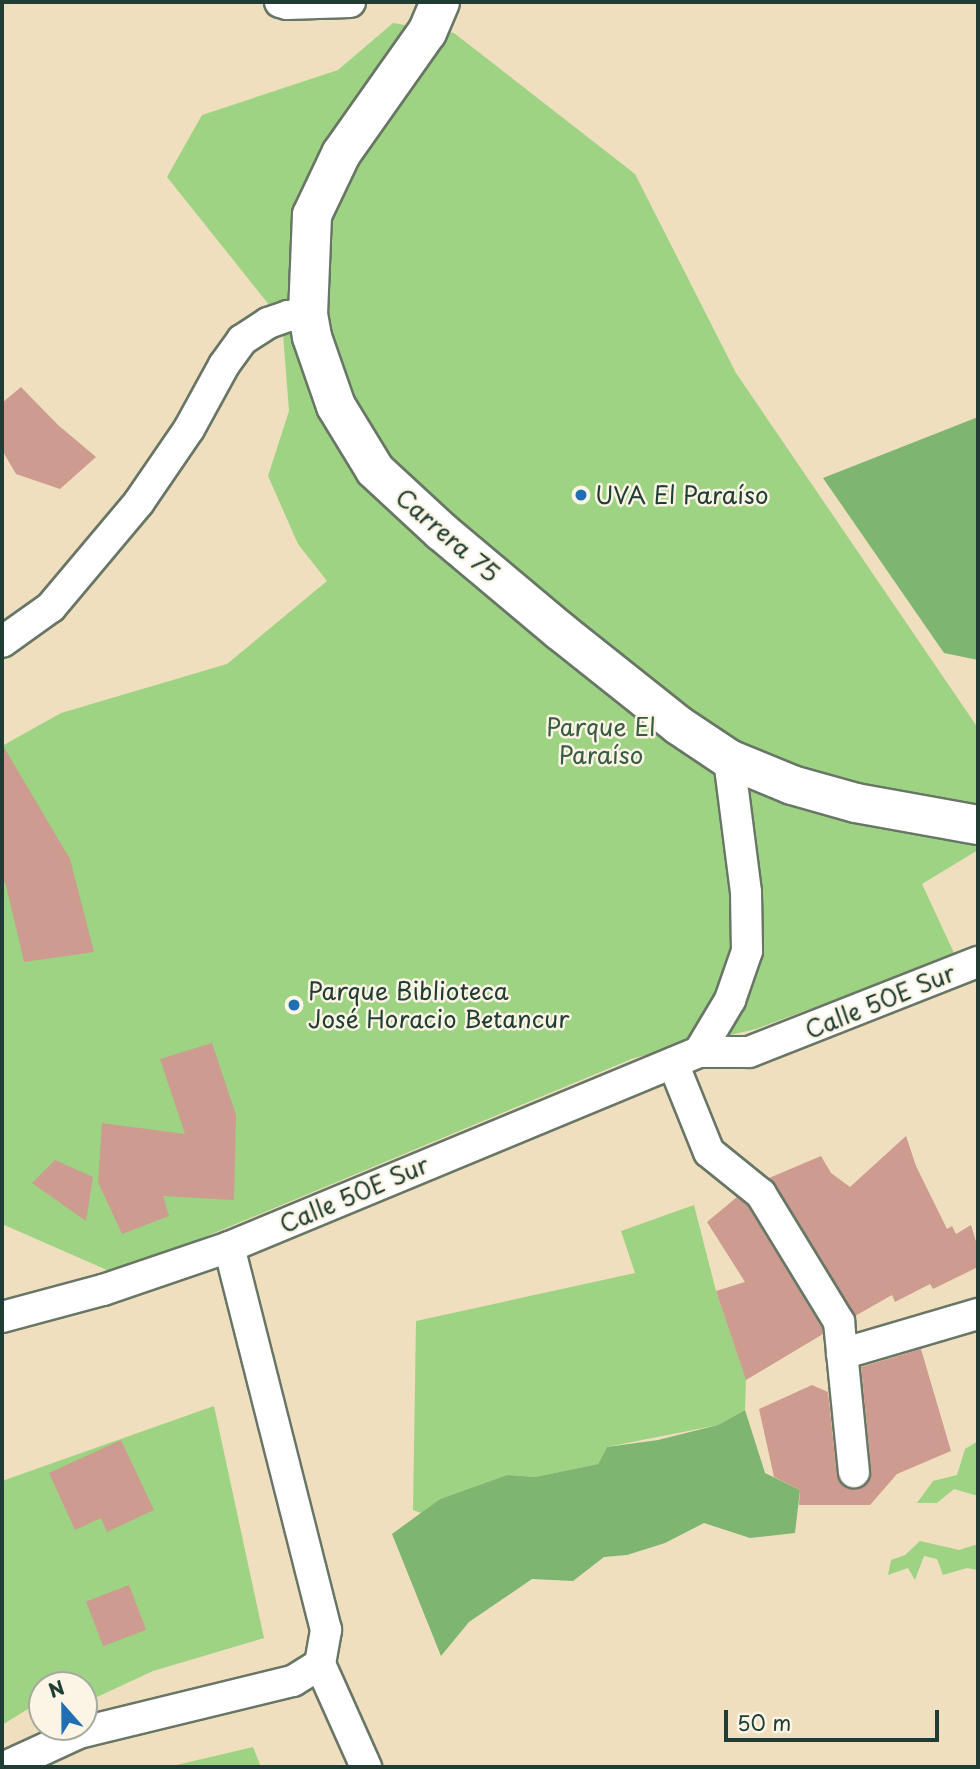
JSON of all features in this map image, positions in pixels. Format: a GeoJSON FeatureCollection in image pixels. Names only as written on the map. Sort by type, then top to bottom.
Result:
{"type":"FeatureCollection","features":[{"type":"Feature","properties":{"kind":"street"},"geometry":{"type":"LineString","coordinates":[[280,2],[350,2]]}},
{"type":"Feature","properties":{"kind":"street","name":"Carrera 75"},"geometry":{"type":"LineString","coordinates":[[440,2],[427,32],[341,154],[312,215],[308,314],[313,337],[336,406],[375,470],[442,532],[560,631],[678,724],[729,759],[792,785],[843,799],[978,825]]}},
{"type":"Feature","properties":{"kind":"street"},"geometry":{"type":"LineString","coordinates":[[2,642],[51,607],[139,502],[189,429],[224,365],[242,340],[278,319],[308,314]]}},
{"type":"Feature","properties":{"kind":"street"},"geometry":{"type":"LineString","coordinates":[[729,759],[747,892],[747,951],[730,1000],[686,1058],[709,1152],[761,1194],[839,1322],[854,1472]]}},
{"type":"Feature","properties":{"kind":"street","name":"Calle 50E Sur"},"geometry":{"type":"LineString","coordinates":[[2,1317],[103,1290],[229,1247],[686,1058],[749,1052],[978,962]]}},
{"type":"Feature","properties":{"kind":"street"},"geometry":{"type":"LineString","coordinates":[[229,1247],[327,1630],[320,1664],[366,1767]]}},
{"type":"Feature","properties":{"kind":"street"},"geometry":{"type":"LineString","coordinates":[[842,1354],[978,1314]]}},
{"type":"Feature","properties":{"kind":"street"},"geometry":{"type":"LineString","coordinates":[[5,1767],[79,1734],[292,1681],[320,1664]]}},
{"type":"Feature","properties":{"kind":"green space","name":"Parque El Paraíso"},"geometry":{"type":"Polygon","coordinates":[[[393,23],[454,33],[635,174],[736,373],[978,728],[978,850],[922,884],[955,955],[756,1029],[634,1058],[116,1274],[2,1224],[2,746],[61,713],[227,664],[327,581],[298,544],[268,476],[289,411],[282,321],[167,177],[202,115],[338,70],[393,23]]]}},
{"type":"Feature","properties":{"kind":"green space"},"geometry":{"type":"Polygon","coordinates":[[[978,417],[978,660],[944,653],[823,478],[978,417]]]}},
{"type":"Feature","properties":{"kind":"green space"},"geometry":{"type":"Polygon","coordinates":[[[694,1205],[716,1291],[746,1379],[745,1410],[718,1425],[607,1447],[598,1464],[535,1477],[507,1475],[440,1499],[421,1513],[413,1510],[416,1321],[635,1273],[621,1231],[694,1205]]]}},
{"type":"Feature","properties":{"kind":"green space"},"geometry":{"type":"Polygon","coordinates":[[[214,1406],[264,1638],[153,1671],[98,1697],[98,1671],[28,1671],[28,1709],[2,1725],[2,1481],[214,1406]]]}},
{"type":"Feature","properties":{"kind":"green space"},"geometry":{"type":"Polygon","coordinates":[[[745,1410],[765,1473],[800,1490],[795,1533],[750,1538],[704,1523],[665,1543],[627,1555],[604,1557],[573,1581],[532,1579],[469,1622],[441,1656],[392,1534],[440,1499],[507,1475],[535,1477],[598,1464],[607,1447],[658,1440],[718,1425],[745,1410]]]}},
{"type":"Feature","properties":{"kind":"green space"},"geometry":{"type":"Polygon","coordinates":[[[978,1441],[978,1496],[954,1489],[937,1503],[917,1503],[933,1481],[957,1475],[965,1449],[978,1441]]]}},
{"type":"Feature","properties":{"kind":"green space"},"geometry":{"type":"Polygon","coordinates":[[[920,1541],[959,1550],[978,1544],[978,1570],[967,1568],[943,1575],[937,1559],[924,1556],[915,1580],[908,1568],[888,1575],[891,1560],[905,1555],[920,1541]]]}},
{"type":"Feature","properties":{"kind":"green space"},"geometry":{"type":"Polygon","coordinates":[[[253,1747],[261,1767],[168,1767],[253,1747]]]}},
{"type":"Feature","properties":{"kind":"building"},"geometry":{"type":"Polygon","coordinates":[[[21,387],[58,425],[96,457],[60,489],[16,474],[2,450],[2,403],[21,387]]]}},
{"type":"Feature","properties":{"kind":"building"},"geometry":{"type":"Polygon","coordinates":[[[2,744],[70,859],[94,952],[24,962],[2,878],[2,744]]]}},
{"type":"Feature","properties":{"kind":"building"},"geometry":{"type":"Polygon","coordinates":[[[212,1043],[236,1115],[234,1200],[163,1196],[169,1216],[122,1234],[98,1182],[102,1123],[185,1134],[160,1059],[212,1043]]]}},
{"type":"Feature","properties":{"kind":"building"},"geometry":{"type":"Polygon","coordinates":[[[906,1136],[916,1166],[947,1229],[952,1226],[956,1234],[971,1225],[978,1248],[978,1267],[933,1289],[930,1284],[895,1302],[892,1295],[855,1316],[769,1178],[821,1156],[831,1173],[850,1187],[906,1136]]]}},
{"type":"Feature","properties":{"kind":"building"},"geometry":{"type":"Polygon","coordinates":[[[55,1160],[93,1177],[86,1221],[32,1183],[55,1160]]]}},
{"type":"Feature","properties":{"kind":"building"},"geometry":{"type":"Polygon","coordinates":[[[737,1197],[748,1206],[822,1328],[823,1334],[746,1380],[716,1291],[745,1282],[707,1222],[737,1197]]]}},
{"type":"Feature","properties":{"kind":"building"},"geometry":{"type":"Polygon","coordinates":[[[921,1349],[951,1451],[897,1474],[870,1505],[799,1505],[800,1490],[774,1477],[759,1409],[812,1385],[828,1392],[837,1474],[846,1488],[856,1489],[870,1480],[871,1471],[861,1367],[921,1349]]]}},
{"type":"Feature","properties":{"kind":"building"},"geometry":{"type":"Polygon","coordinates":[[[121,1440],[154,1510],[107,1532],[101,1518],[75,1530],[49,1473],[121,1440]]]}},
{"type":"Feature","properties":{"kind":"building"},"geometry":{"type":"Polygon","coordinates":[[[129,1585],[146,1630],[103,1646],[86,1601],[129,1585]]]}},
{"type":"Feature","properties":{"kind":"place","name":"UVA El Paraíso"},"geometry":{"type":"Point","coordinates":[581,495]}},
{"type":"Feature","properties":{"kind":"place","name":"Parque Biblioteca José Horacio Betancur"},"geometry":{"type":"Point","coordinates":[294,1005]}}]}
